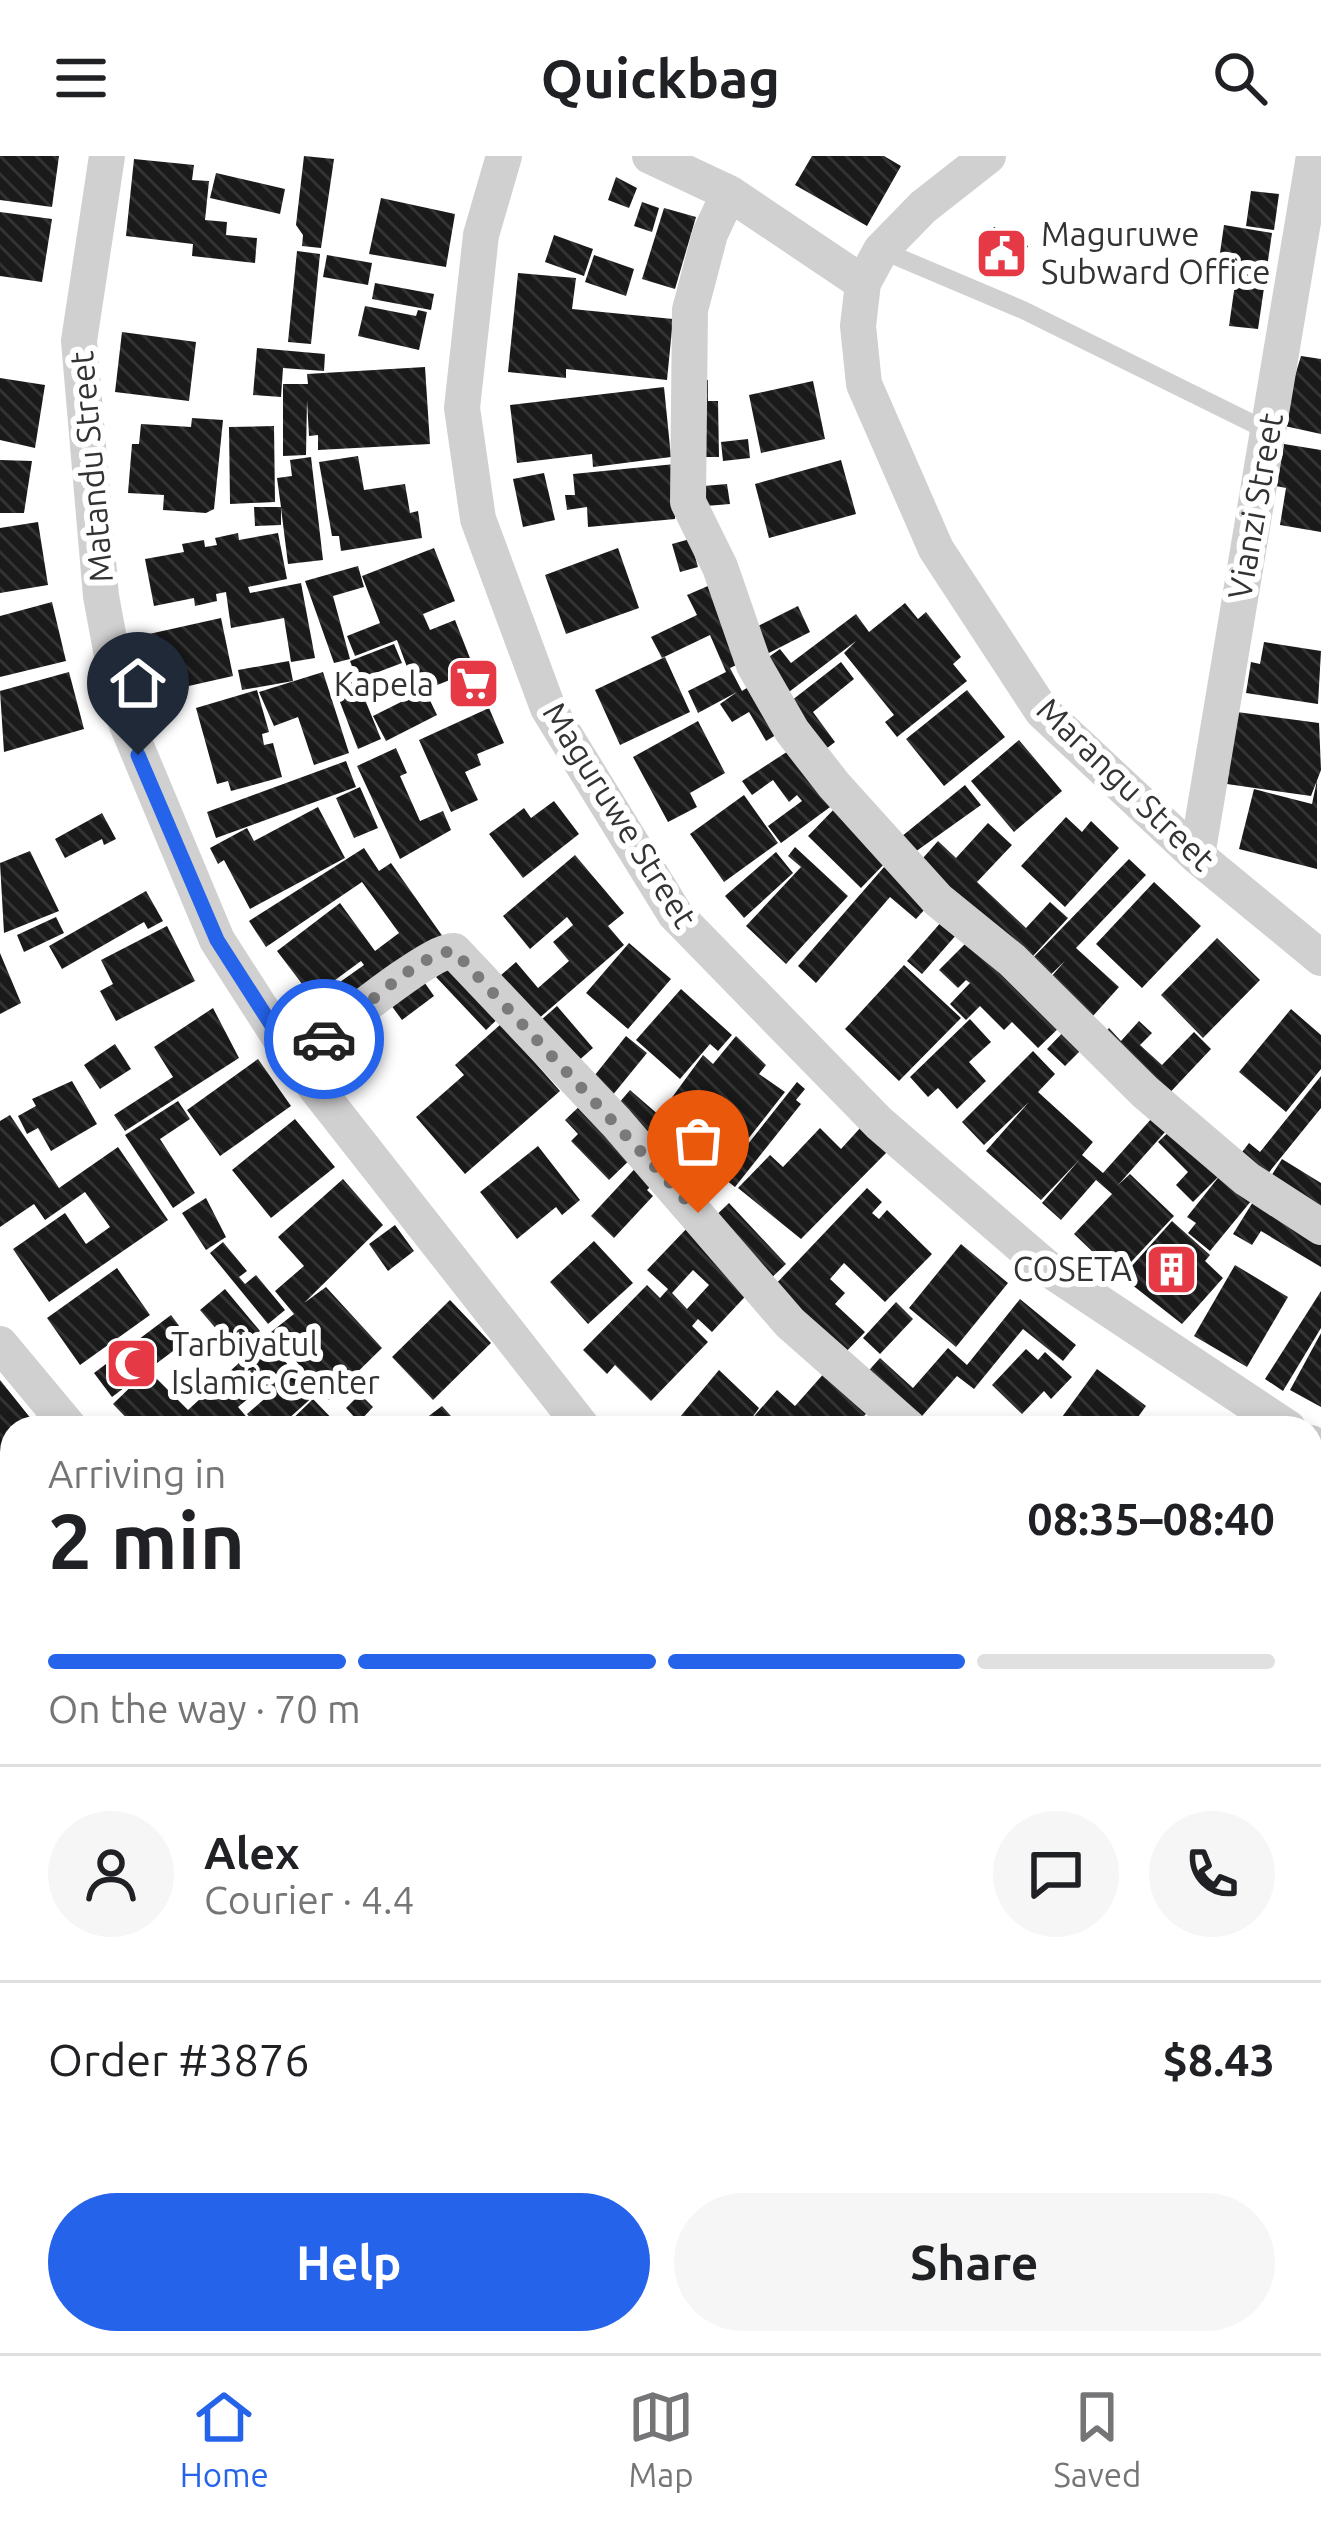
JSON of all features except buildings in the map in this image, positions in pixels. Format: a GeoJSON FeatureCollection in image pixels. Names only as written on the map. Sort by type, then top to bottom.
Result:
{"type":"FeatureCollection","features":[{"type":"Feature","properties":{"kind":"street","name":"Matandu Street"},"geometry":{"type":"LineString","coordinates":[[107,156],[79,341],[100,596],[123,715],[217,940],[294,1060],[575,1416]]}},
{"type":"Feature","properties":{"kind":"street","name":"Maguruwe Street"},"geometry":{"type":"LineString","coordinates":[[505,156],[481,235],[461,408],[478,519],[548,708],[675,914],[879,1124],[1047,1268],[1270,1416]]}},
{"type":"Feature","properties":{"kind":"street"},"geometry":{"type":"LineString","coordinates":[[650,156],[729,193],[863,284]]}},
{"type":"Feature","properties":{"kind":"street","name":"Marangu Street"},"geometry":{"type":"LineString","coordinates":[[988,156],[923,207],[881,250],[863,284],[858,326],[864,384],[936,549],[1042,711],[1197,856],[1321,958]]}},
{"type":"Feature","properties":{"kind":"street","name":"Vianzi Street"},"geometry":{"type":"LineString","coordinates":[[1197,856],[1314,156]]}},
{"type":"Feature","properties":{"kind":"street"},"geometry":{"type":"LineString","coordinates":[[729,193],[710,234],[690,310],[688,502],[720,567],[754,665],[792,731],[877,838],[938,900],[1012,960],[1145,1092],[1247,1179],[1321,1227]]}},
{"type":"Feature","properties":{"kind":"street"},"geometry":{"type":"LineString","coordinates":[[294,1060],[403,978],[444,951],[454,951],[616,1122],[790,1323],[895,1416]]}},
{"type":"Feature","properties":{"kind":"street"},"geometry":{"type":"LineString","coordinates":[[0,1344],[60,1416]]}},
{"type":"Feature","properties":{"kind":"lane"},"geometry":{"type":"LineString","coordinates":[[881,250],[1022,310],[1268,430]]}},
{"type":"Feature","properties":{"kind":"way so far"},"geometry":{"type":"LineString","coordinates":[[324,1039],[403,978],[444,951],[454,951],[698,1213]]}},
{"type":"Feature","properties":{"kind":"place","name":"Maguruwe Subward Office"},"geometry":{"type":"Point","coordinates":[1002,253]}},
{"type":"Feature","properties":{"kind":"place","name":"Kapela"},"geometry":{"type":"Point","coordinates":[473,684]}},
{"type":"Feature","properties":{"kind":"place","name":"COSETA"},"geometry":{"type":"Point","coordinates":[1171,1269]}},
{"type":"Feature","properties":{"kind":"place","name":"Tarbiyatul Islamic Center"},"geometry":{"type":"Point","coordinates":[132,1363]}},
{"type":"Feature","properties":{"kind":"route"},"geometry":{"type":"LineString","coordinates":[[138,755],[217,940],[294,1060],[324,1039]]}}]}
